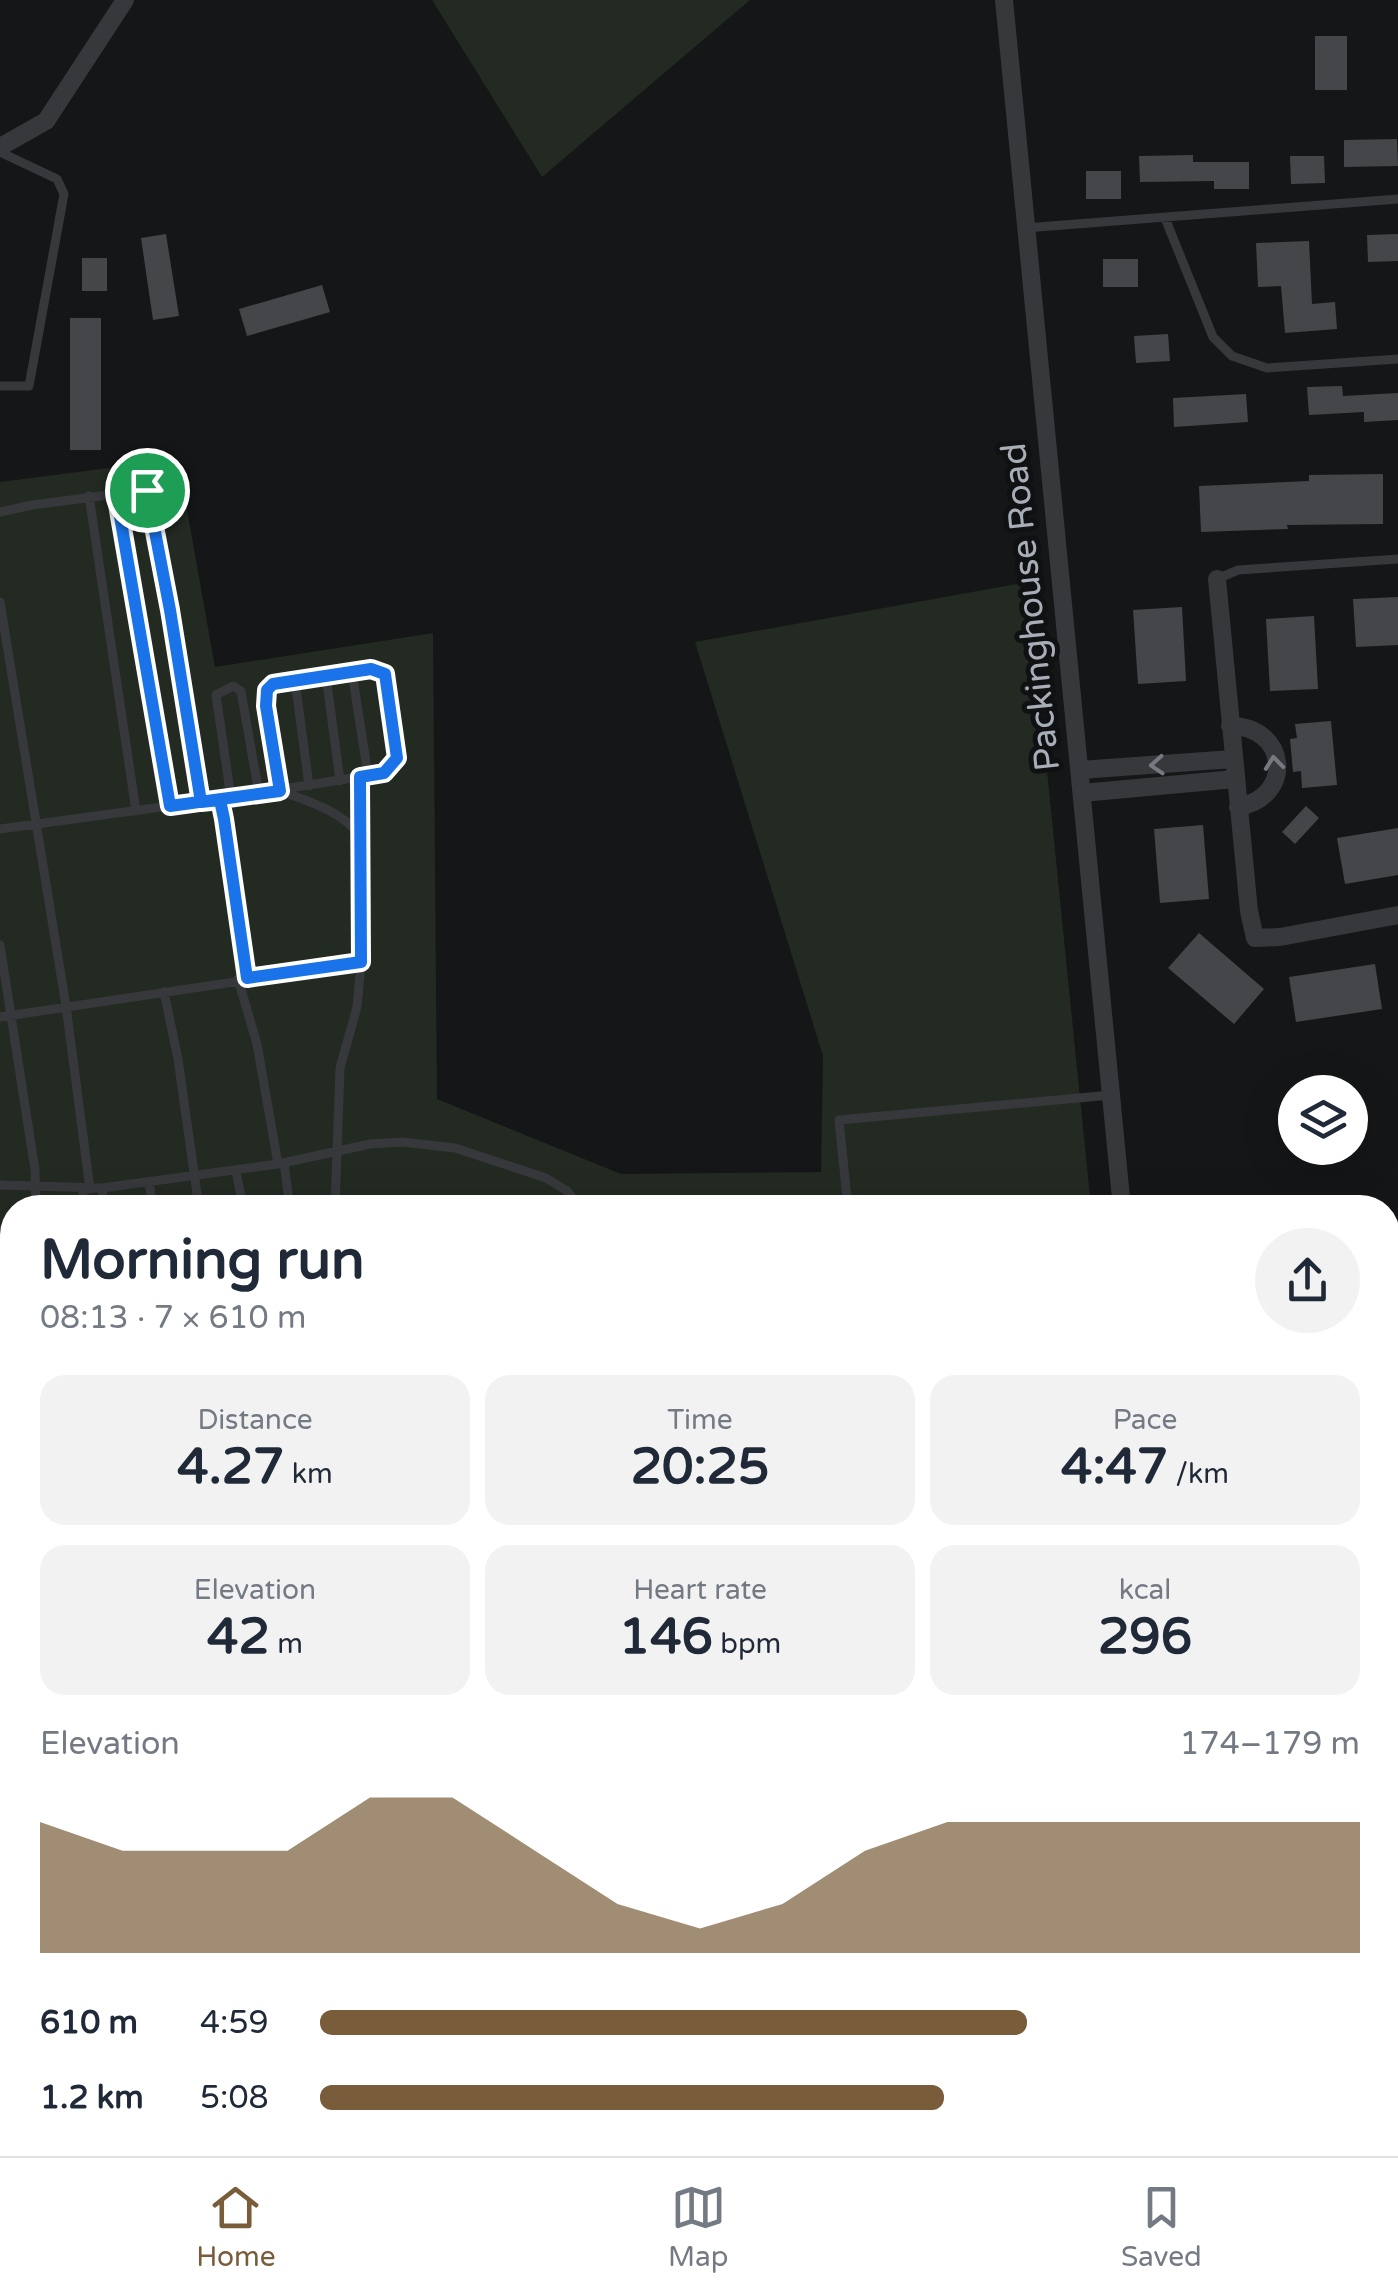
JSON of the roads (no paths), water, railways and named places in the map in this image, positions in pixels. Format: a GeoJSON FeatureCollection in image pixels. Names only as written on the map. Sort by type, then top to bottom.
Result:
{"type":"FeatureCollection","features":[{"type":"Feature","properties":{"kind":"street"},"geometry":{"type":"LineString","coordinates":[[0,149],[46,121],[125,0]]}},
{"type":"Feature","properties":{"kind":"street","name":"Packinghouse Road"},"geometry":{"type":"LineString","coordinates":[[1004,0],[1121,1195]]}},
{"type":"Feature","properties":{"kind":"street"},"geometry":{"type":"LineString","coordinates":[[1216,579],[1249,911],[1255,938],[1280,937],[1398,914]]}},
{"type":"Feature","properties":{"kind":"street"},"geometry":{"type":"LineString","coordinates":[[1230,726],[1264,736],[1272,745],[1278,768],[1261,800],[1238,807]]}},
{"type":"Feature","properties":{"kind":"street"},"geometry":{"type":"LineString","coordinates":[[1080,770],[1233,759]]}},
{"type":"Feature","properties":{"kind":"street"},"geometry":{"type":"LineString","coordinates":[[1082,792],[1235,779]]}},
{"type":"Feature","properties":{"kind":"lane"},"geometry":{"type":"LineString","coordinates":[[0,149],[58,179],[64,194],[29,386],[0,386]]}},
{"type":"Feature","properties":{"kind":"lane"},"geometry":{"type":"LineString","coordinates":[[1026,228],[1398,199]]}},
{"type":"Feature","properties":{"kind":"lane"},"geometry":{"type":"LineString","coordinates":[[1165,218],[1213,337],[1232,356],[1267,368],[1398,358]]}},
{"type":"Feature","properties":{"kind":"lane"},"geometry":{"type":"LineString","coordinates":[[0,512],[147,490],[201,802]]}},
{"type":"Feature","properties":{"kind":"lane"},"geometry":{"type":"LineString","coordinates":[[116,493],[170,806]]}},
{"type":"Feature","properties":{"kind":"lane"},"geometry":{"type":"LineString","coordinates":[[90,496],[136,811]]}},
{"type":"Feature","properties":{"kind":"lane"},"geometry":{"type":"LineString","coordinates":[[1216,579],[1238,570],[1398,559]]}},
{"type":"Feature","properties":{"kind":"lane"},"geometry":{"type":"LineString","coordinates":[[0,602],[66,1006],[91,1189],[95,1195]]}},
{"type":"Feature","properties":{"kind":"lane"},"geometry":{"type":"LineString","coordinates":[[0,829],[280,791],[384,773],[397,758],[385,674],[371,669],[273,684],[267,690],[266,706],[280,791]]}},
{"type":"Feature","properties":{"kind":"lane"},"geometry":{"type":"LineString","coordinates":[[335,1195],[340,1068],[357,1007],[361,962],[364,776],[352,672]]}},
{"type":"Feature","properties":{"kind":"lane"},"geometry":{"type":"LineString","coordinates":[[326,676],[340,781]]}},
{"type":"Feature","properties":{"kind":"lane"},"geometry":{"type":"LineString","coordinates":[[295,680],[310,786]]}},
{"type":"Feature","properties":{"kind":"lane"},"geometry":{"type":"LineString","coordinates":[[259,794],[241,690],[232,686],[222,689],[216,695],[242,978],[287,1195]]}},
{"type":"Feature","properties":{"kind":"lane"},"geometry":{"type":"LineString","coordinates":[[280,791],[339,816],[362,838]]}},
{"type":"Feature","properties":{"kind":"lane"},"geometry":{"type":"LineString","coordinates":[[0,945],[5,1016],[36,1195]]}},
{"type":"Feature","properties":{"kind":"lane"},"geometry":{"type":"LineString","coordinates":[[5,1016],[361,962]]}},
{"type":"Feature","properties":{"kind":"lane"},"geometry":{"type":"LineString","coordinates":[[164,992],[197,1195]]}},
{"type":"Feature","properties":{"kind":"lane"},"geometry":{"type":"LineString","coordinates":[[847,1195],[839,1120],[1111,1095]]}},
{"type":"Feature","properties":{"kind":"lane"},"geometry":{"type":"LineString","coordinates":[[0,1185],[91,1189],[402,1142],[455,1148],[546,1178],[570,1195]]}},
{"type":"Feature","properties":{"kind":"lane"},"geometry":{"type":"LineString","coordinates":[[236,1170],[241,1195]]}},
{"type":"Feature","properties":{"kind":"lane"},"geometry":{"type":"LineString","coordinates":[[149,1182],[152,1195]]}},
{"type":"Feature","properties":{"kind":"lane"},"geometry":{"type":"LineString","coordinates":[[88,1195],[91,1189]]}}]}
